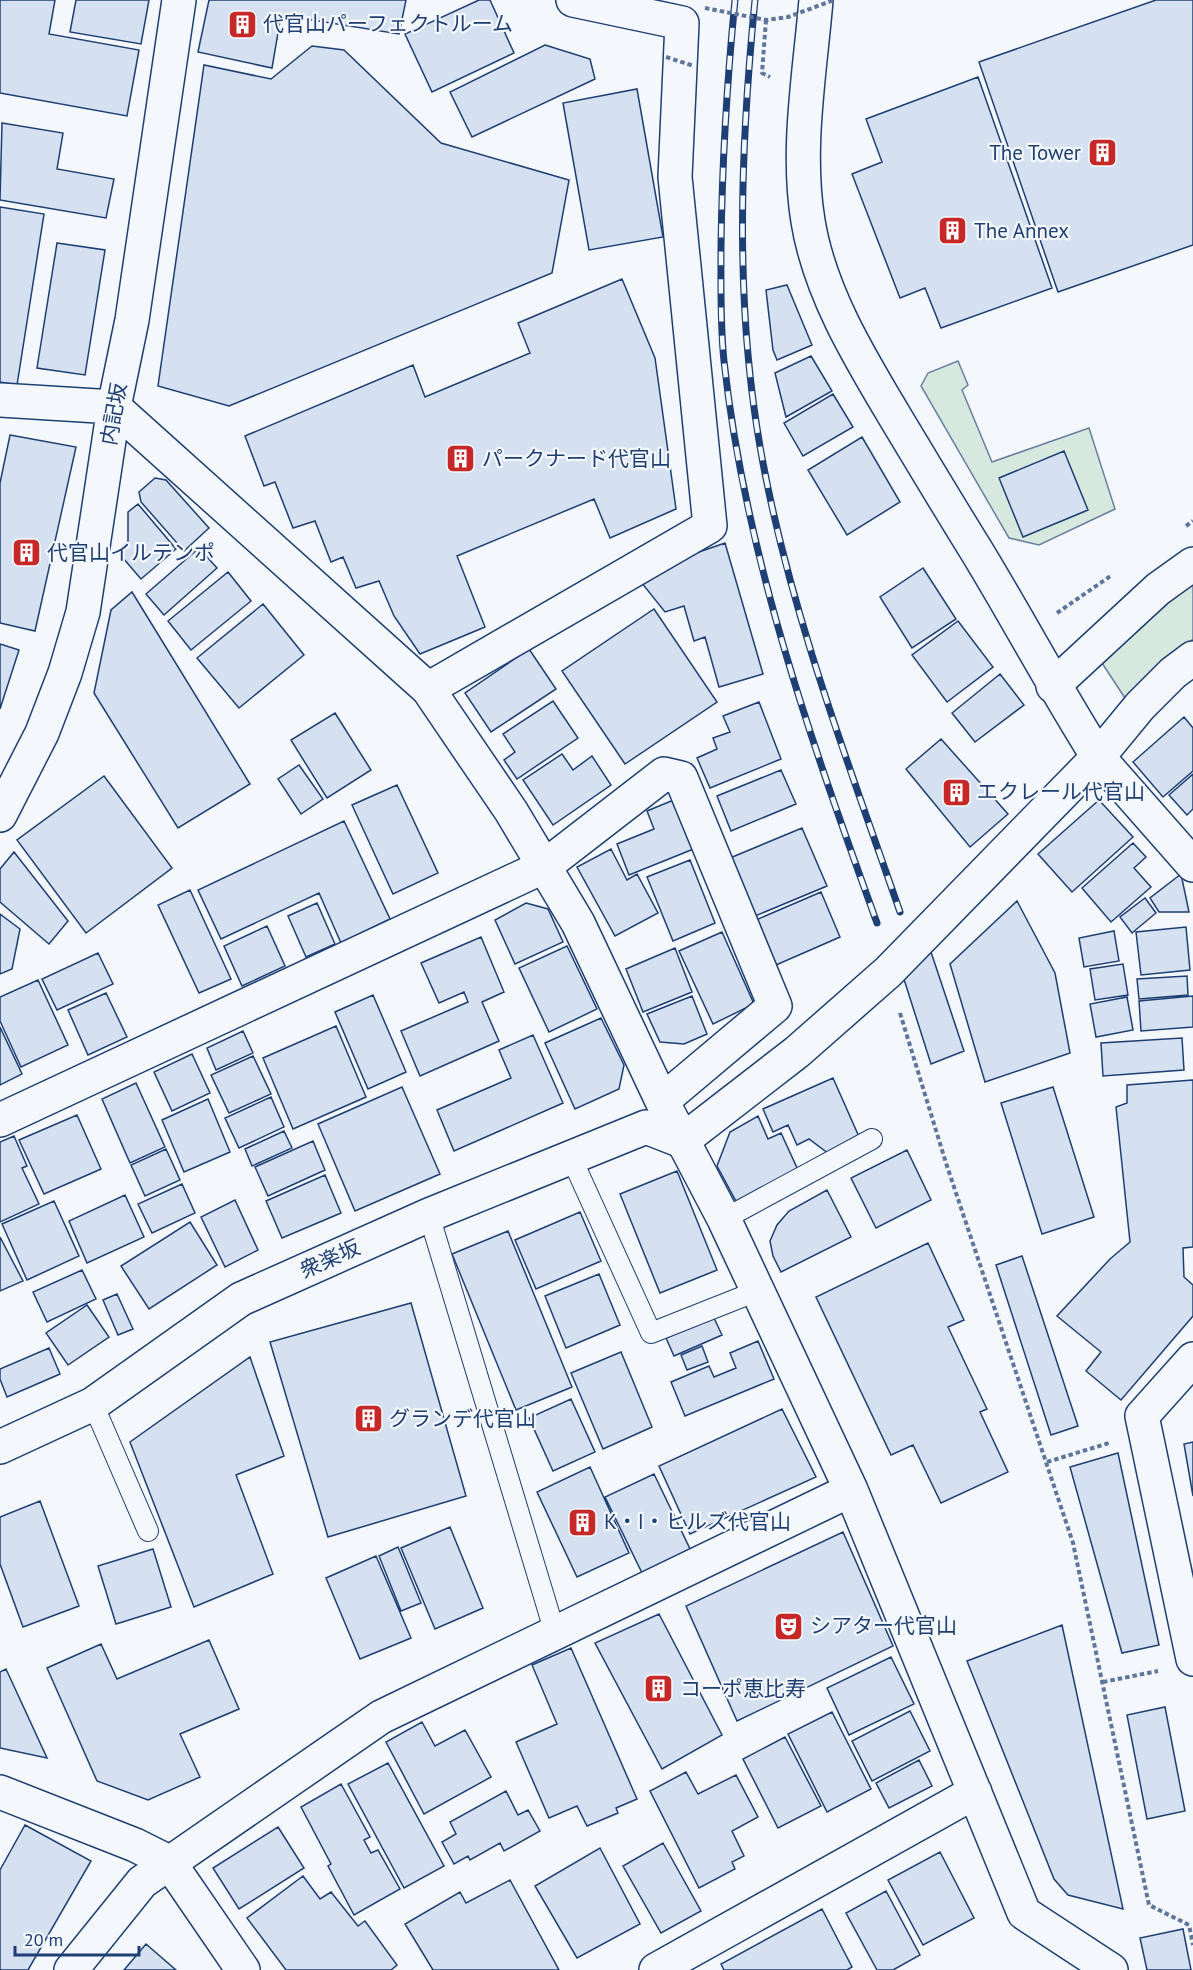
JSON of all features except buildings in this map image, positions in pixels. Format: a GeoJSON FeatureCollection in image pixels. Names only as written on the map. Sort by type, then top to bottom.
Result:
{"type":"FeatureCollection","features":[{"type":"Feature","properties":{"kind":"street","name":"内記坂"},"geometry":{"type":"LineString","coordinates":[[0,815],[42,733],[65,673],[83,612],[114,407],[132,320],[179,0]]}},
{"type":"Feature","properties":{"kind":"street"},"geometry":{"type":"LineString","coordinates":[[428,689],[710,526],[675,177],[682,23],[573,0]]}},
{"type":"Feature","properties":{"kind":"street"},"geometry":{"type":"LineString","coordinates":[[816,0],[802,167],[813,245],[840,317],[864,365],[1024,629],[1053,686],[1098,757],[1193,865]]}},
{"type":"Feature","properties":{"kind":"street"},"geometry":{"type":"LineString","coordinates":[[0,400],[114,407],[428,689],[545,866],[578,923],[662,1101],[724,1219],[851,1490],[1024,1913],[1111,1970]]}},
{"type":"Feature","properties":{"kind":"street"},"geometry":{"type":"LineString","coordinates":[[1053,686],[1158,589],[1193,564]]}},
{"type":"Feature","properties":{"kind":"street"},"geometry":{"type":"LineString","coordinates":[[682,1141],[797,1052],[888,972],[1098,757],[1140,706],[1173,673],[1193,658]]}},
{"type":"Feature","properties":{"kind":"street"},"geometry":{"type":"LineString","coordinates":[[0,1120],[545,866],[664,774],[681,778],[775,1006],[662,1101]]}},
{"type":"Feature","properties":{"kind":"street","name":"衆楽坂"},"geometry":{"type":"LineString","coordinates":[[0,1446],[93,1404],[241,1299],[429,1215],[646,1127],[682,1141]]}},
{"type":"Feature","properties":{"kind":"street"},"geometry":{"type":"LineString","coordinates":[[1193,1359],[1142,1416],[1193,1659]]}},
{"type":"Feature","properties":{"kind":"street"},"geometry":{"type":"LineString","coordinates":[[71,1970],[142,1882],[381,1717],[851,1490]]}},
{"type":"Feature","properties":{"kind":"street"},"geometry":{"type":"LineString","coordinates":[[0,1792],[135,1845],[169,1862],[243,1970]]}},
{"type":"Feature","properties":{"kind":"street"},"geometry":{"type":"LineString","coordinates":[[656,1970],[975,1792]]}},
{"type":"Feature","properties":{"kind":"lane"},"geometry":{"type":"LineString","coordinates":[[724,1219],[872,1139]]}},
{"type":"Feature","properties":{"kind":"lane"},"geometry":{"type":"LineString","coordinates":[[571,1157],[651,1333],[757,1291]]}},
{"type":"Feature","properties":{"kind":"lane"},"geometry":{"type":"LineString","coordinates":[[429,1215],[555,1633]]}},
{"type":"Feature","properties":{"kind":"lane"},"geometry":{"type":"LineString","coordinates":[[93,1404],[148,1531]]}},
{"type":"Feature","properties":{"kind":"path"},"geometry":{"type":"LineString","coordinates":[[705,8],[766,20],[788,17],[834,0]]}},
{"type":"Feature","properties":{"kind":"path"},"geometry":{"type":"LineString","coordinates":[[666,57],[694,66]]}},
{"type":"Feature","properties":{"kind":"path"},"geometry":{"type":"LineString","coordinates":[[888,972],[946,1163],[1073,1543],[1149,1905],[1189,1925],[1193,1945]]}},
{"type":"Feature","properties":{"kind":"path"},"geometry":{"type":"LineString","coordinates":[[1047,1462],[1112,1442]]}},
{"type":"Feature","properties":{"kind":"path"},"geometry":{"type":"LineString","coordinates":[[1103,1682],[1159,1670]]}},
{"type":"Feature","properties":{"kind":"shaded area"},"geometry":{"type":"Polygon","coordinates":[[[958,361],[968,385],[962,390],[992,462],[1089,428],[1115,509],[1039,545],[1009,538],[921,386],[928,373],[958,361]]]}},
{"type":"Feature","properties":{"kind":"shaded area"},"geometry":{"type":"Polygon","coordinates":[[[1193,582],[1193,639],[1125,698],[1102,663],[1167,600],[1193,582]]]}},
{"type":"Feature","properties":{"kind":"railway"},"geometry":{"type":"LineString","coordinates":[[735,0],[727,92],[721,275],[724,361],[734,433],[747,505],[784,647],[828,786],[877,923]]}},
{"type":"Feature","properties":{"kind":"railway"},"geometry":{"type":"LineString","coordinates":[[755,0],[746,116],[742,232],[747,348],[763,463],[789,577],[823,690],[900,912]]}},
{"type":"Feature","properties":{"kind":"place","name":"代官山パーフェクトルーム"},"geometry":{"type":"Point","coordinates":[242,24]}},
{"type":"Feature","properties":{"kind":"place","name":"The Tower"},"geometry":{"type":"Point","coordinates":[1102,153]}},
{"type":"Feature","properties":{"kind":"place","name":"The Annex"},"geometry":{"type":"Point","coordinates":[953,231]}},
{"type":"Feature","properties":{"kind":"place","name":"パークナード代官山"},"geometry":{"type":"Point","coordinates":[461,459]}},
{"type":"Feature","properties":{"kind":"place","name":"代官山イルテンポ"},"geometry":{"type":"Point","coordinates":[26,553]}},
{"type":"Feature","properties":{"kind":"place","name":"エクレール代官山"},"geometry":{"type":"Point","coordinates":[956,792]}},
{"type":"Feature","properties":{"kind":"place","name":"グランデ代官山"},"geometry":{"type":"Point","coordinates":[368,1419]}},
{"type":"Feature","properties":{"kind":"place","name":"K・I・ヒルズ代官山"},"geometry":{"type":"Point","coordinates":[583,1522]}},
{"type":"Feature","properties":{"kind":"place","name":"シアター代官山"},"geometry":{"type":"Point","coordinates":[789,1626]}},
{"type":"Feature","properties":{"kind":"place","name":"コーポ恵比寿"},"geometry":{"type":"Point","coordinates":[659,1689]}}]}
